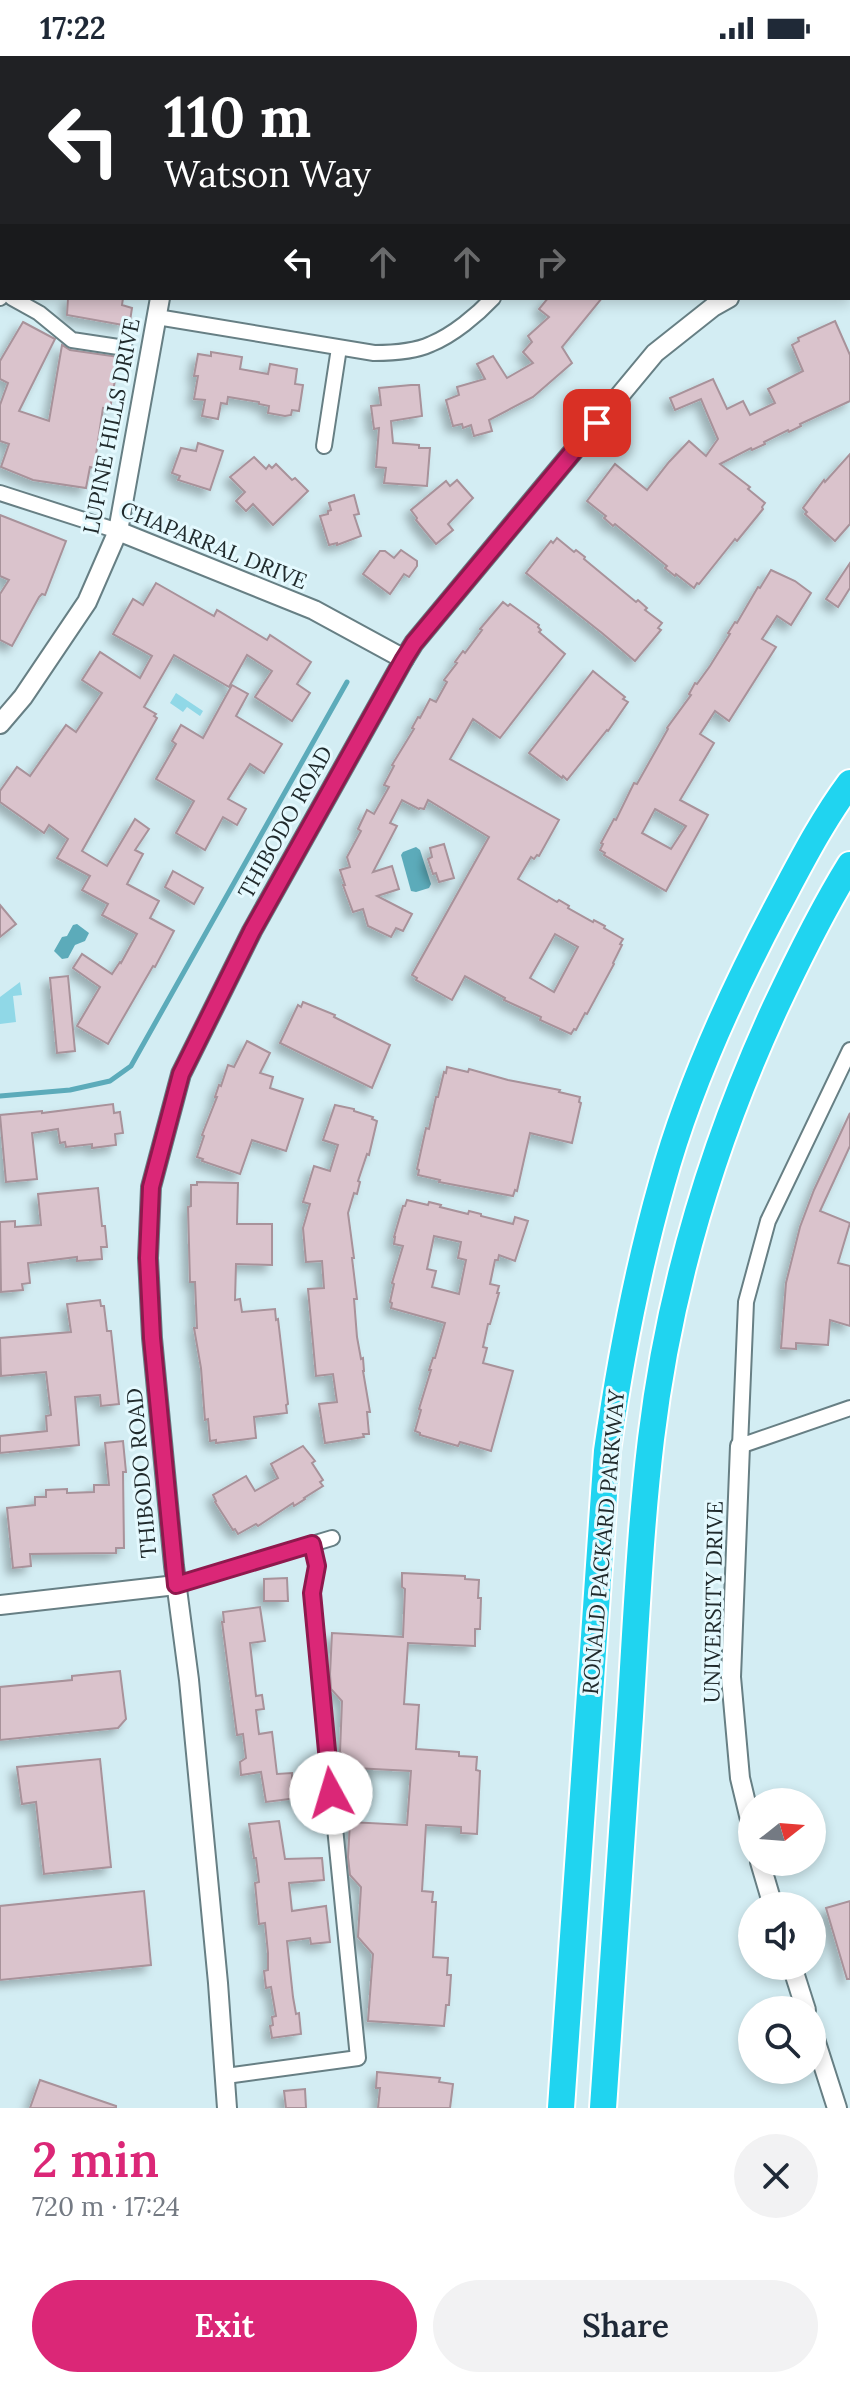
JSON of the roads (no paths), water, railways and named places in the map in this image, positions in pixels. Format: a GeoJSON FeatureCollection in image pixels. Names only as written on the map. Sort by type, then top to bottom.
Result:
{"type":"FeatureCollection","features":[{"type":"Feature","properties":{"kind":"highway","name":"RONALD PACKARD PARKWAY"},"geometry":{"type":"LineString","coordinates":[[561,2108],[607,1451],[638,1278],[662,1181],[695,1083],[750,958],[832,807],[850,783]]}},
{"type":"Feature","properties":{"kind":"highway","name":"RONALD PACKARD PARKWAY"},"geometry":{"type":"LineString","coordinates":[[603,2108],[642,1536],[651,1439],[678,1286],[697,1210],[720,1139],[757,1047],[793,968],[850,865]]}},
{"type":"Feature","properties":{"kind":"street"},"geometry":{"type":"LineString","coordinates":[[16,300],[39,313],[72,340],[125,348]]}},
{"type":"Feature","properties":{"kind":"street","name":"LUPINE HILLS DRIVE"},"geometry":{"type":"LineString","coordinates":[[0,724],[23,697],[87,602],[118,531],[160,300]]}},
{"type":"Feature","properties":{"kind":"street"},"geometry":{"type":"LineString","coordinates":[[157,317],[339,348],[374,353],[399,352],[431,344],[478,314],[491,300]]}},
{"type":"Feature","properties":{"kind":"street","name":"THIBODO ROAD"},"geometry":{"type":"LineString","coordinates":[[227,2108],[190,1696],[152,1338],[148,1258],[151,1187],[181,1074],[252,931],[414,643],[655,353],[725,300]]}},
{"type":"Feature","properties":{"kind":"street"},"geometry":{"type":"LineString","coordinates":[[324,446],[339,348]]}},
{"type":"Feature","properties":{"kind":"street","name":"CHAPARRAL DRIVE"},"geometry":{"type":"LineString","coordinates":[[0,493],[118,531],[314,610],[404,659]]}},
{"type":"Feature","properties":{"kind":"street","name":"UNIVERSITY DRIVE"},"geometry":{"type":"LineString","coordinates":[[742,1788],[731,1677],[746,1302],[768,1221],[850,1050]]}},
{"type":"Feature","properties":{"kind":"street"},"geometry":{"type":"LineString","coordinates":[[740,1446],[850,1408]]}},
{"type":"Feature","properties":{"kind":"street"},"geometry":{"type":"LineString","coordinates":[[0,1605],[176,1585],[332,1538]]}},
{"type":"Feature","properties":{"kind":"street"},"geometry":{"type":"LineString","coordinates":[[226,2076],[358,2058],[313,1607],[317,1566],[312,1544]]}},
{"type":"Feature","properties":{"kind":"street"},"geometry":{"type":"LineString","coordinates":[[826,2074],[837,2108]]}},
{"type":"Feature","properties":{"kind":"waterway"},"geometry":{"type":"LineString","coordinates":[[0,1096],[70,1090],[110,1081],[131,1066],[347,682]]}}]}
